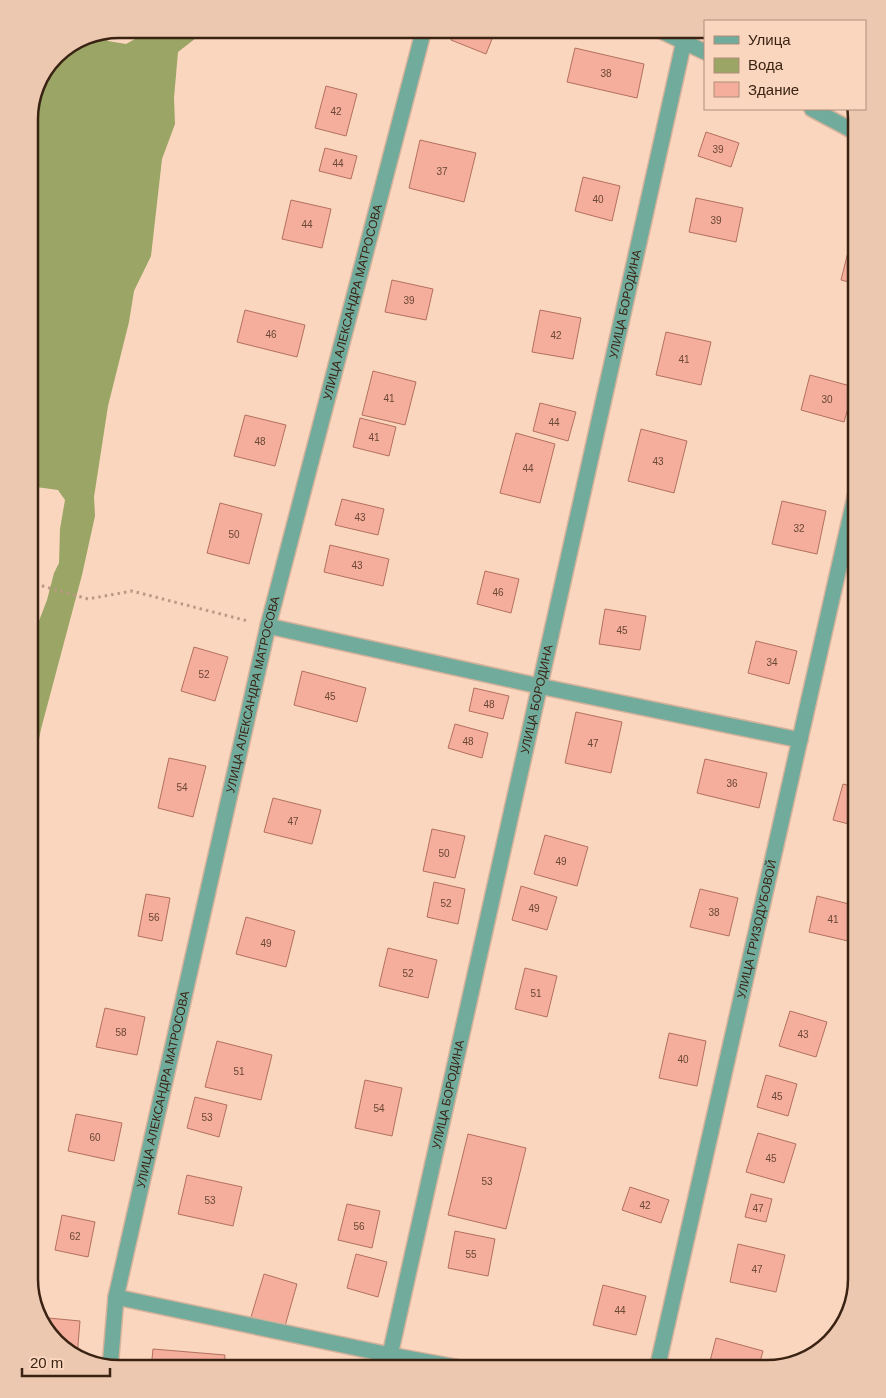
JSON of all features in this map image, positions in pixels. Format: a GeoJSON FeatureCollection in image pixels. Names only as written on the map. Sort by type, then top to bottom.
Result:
{"type":"FeatureCollection","features":[{"type":"Feature","properties":{"kind":"street","name":"УЛИЦА АЛЕКСАНДРА МАТРОСОВА"},"geometry":{"type":"LineString","coordinates":[[111,1360],[116,1297],[268,626],[422,38]]}},
{"type":"Feature","properties":{"kind":"street","name":"УЛИЦА БОРОДИНА"},"geometry":{"type":"LineString","coordinates":[[390,1360],[685,38]]}},
{"type":"Feature","properties":{"kind":"street"},"geometry":{"type":"LineString","coordinates":[[689,38],[704,51]]}},
{"type":"Feature","properties":{"kind":"street"},"geometry":{"type":"LineString","coordinates":[[814,110],[848,128]]}},
{"type":"Feature","properties":{"kind":"street","name":"УЛИЦА ГРИЗОДУБОВОЙ"},"geometry":{"type":"LineString","coordinates":[[659,1360],[848,528]]}},
{"type":"Feature","properties":{"kind":"street"},"geometry":{"type":"LineString","coordinates":[[268,626],[540,686],[800,740]]}},
{"type":"Feature","properties":{"kind":"street"},"geometry":{"type":"LineString","coordinates":[[116,1297],[382,1360]]}},
{"type":"Feature","properties":{"kind":"path"},"geometry":{"type":"LineString","coordinates":[[38,585],[88,599],[132,591],[268,626]]}},
{"type":"Feature","properties":{"kind":"water"},"geometry":{"type":"Polygon","coordinates":[[[137,38],[196,38],[178,52],[174,98],[175,124],[162,159],[151,256],[134,291],[129,322],[108,406],[94,497],[95,516],[82,575],[38,744],[38,624],[59,563],[60,529],[65,500],[58,490],[38,487],[38,113],[40,98],[46,83],[54,69],[65,58],[78,48],[106,39],[108,41],[126,44],[137,38]]]}},
{"type":"Feature","properties":{"kind":"building"},"geometry":{"type":"Polygon","coordinates":[[[452,38],[492,38],[486,54],[451,40],[452,38]]]}},
{"type":"Feature","properties":{"kind":"building"},"geometry":{"type":"Polygon","coordinates":[[[575,48],[644,64],[637,98],[567,82],[575,48]]]}},
{"type":"Feature","properties":{"kind":"building"},"geometry":{"type":"Polygon","coordinates":[[[326,86],[357,94],[346,136],[315,128],[326,86]]]}},
{"type":"Feature","properties":{"kind":"building"},"geometry":{"type":"Polygon","coordinates":[[[706,132],[739,143],[731,167],[698,156],[706,132]]]}},
{"type":"Feature","properties":{"kind":"building"},"geometry":{"type":"Polygon","coordinates":[[[420,140],[476,153],[464,202],[409,188],[420,140]]]}},
{"type":"Feature","properties":{"kind":"building"},"geometry":{"type":"Polygon","coordinates":[[[325,148],[357,156],[351,179],[319,171],[325,148]]]}},
{"type":"Feature","properties":{"kind":"building"},"geometry":{"type":"Polygon","coordinates":[[[583,177],[620,186],[612,221],[575,211],[583,177]]]}},
{"type":"Feature","properties":{"kind":"building"},"geometry":{"type":"Polygon","coordinates":[[[696,198],[743,208],[736,242],[689,232],[696,198]]]}},
{"type":"Feature","properties":{"kind":"building"},"geometry":{"type":"Polygon","coordinates":[[[291,200],[331,209],[322,248],[282,239],[291,200]]]}},
{"type":"Feature","properties":{"kind":"building"},"geometry":{"type":"Polygon","coordinates":[[[848,252],[848,282],[841,280],[848,252]]]}},
{"type":"Feature","properties":{"kind":"building"},"geometry":{"type":"Polygon","coordinates":[[[392,280],[433,289],[426,320],[385,312],[392,280]]]}},
{"type":"Feature","properties":{"kind":"building"},"geometry":{"type":"Polygon","coordinates":[[[245,310],[305,325],[297,357],[237,342],[245,310]]]}},
{"type":"Feature","properties":{"kind":"building"},"geometry":{"type":"Polygon","coordinates":[[[540,310],[581,318],[573,359],[532,352],[540,310]]]}},
{"type":"Feature","properties":{"kind":"building"},"geometry":{"type":"Polygon","coordinates":[[[666,332],[711,342],[701,385],[656,375],[666,332]]]}},
{"type":"Feature","properties":{"kind":"building"},"geometry":{"type":"Polygon","coordinates":[[[373,371],[416,382],[405,425],[362,415],[373,371]]]}},
{"type":"Feature","properties":{"kind":"building"},"geometry":{"type":"Polygon","coordinates":[[[810,375],[848,385],[848,408],[844,422],[801,410],[810,375]]]}},
{"type":"Feature","properties":{"kind":"building"},"geometry":{"type":"Polygon","coordinates":[[[540,403],[576,412],[568,441],[533,431],[540,403]]]}},
{"type":"Feature","properties":{"kind":"building"},"geometry":{"type":"Polygon","coordinates":[[[245,415],[286,425],[275,466],[234,456],[245,415]]]}},
{"type":"Feature","properties":{"kind":"building"},"geometry":{"type":"Polygon","coordinates":[[[360,418],[396,427],[389,456],[353,447],[360,418]]]}},
{"type":"Feature","properties":{"kind":"building"},"geometry":{"type":"Polygon","coordinates":[[[641,429],[687,441],[674,493],[628,481],[641,429]]]}},
{"type":"Feature","properties":{"kind":"building"},"geometry":{"type":"Polygon","coordinates":[[[516,433],[555,444],[540,503],[500,493],[516,433]]]}},
{"type":"Feature","properties":{"kind":"building"},"geometry":{"type":"Polygon","coordinates":[[[342,499],[384,509],[378,535],[335,525],[342,499]]]}},
{"type":"Feature","properties":{"kind":"building"},"geometry":{"type":"Polygon","coordinates":[[[782,501],[826,511],[817,554],[772,544],[782,501]]]}},
{"type":"Feature","properties":{"kind":"building"},"geometry":{"type":"Polygon","coordinates":[[[220,503],[262,514],[249,564],[207,553],[220,503]]]}},
{"type":"Feature","properties":{"kind":"building"},"geometry":{"type":"Polygon","coordinates":[[[330,545],[389,559],[383,586],[324,572],[330,545]]]}},
{"type":"Feature","properties":{"kind":"building"},"geometry":{"type":"Polygon","coordinates":[[[485,571],[519,579],[511,613],[477,604],[485,571]]]}},
{"type":"Feature","properties":{"kind":"building"},"geometry":{"type":"Polygon","coordinates":[[[605,609],[646,616],[640,650],[599,644],[605,609]]]}},
{"type":"Feature","properties":{"kind":"building"},"geometry":{"type":"Polygon","coordinates":[[[756,641],[797,651],[789,684],[748,673],[756,641]]]}},
{"type":"Feature","properties":{"kind":"building"},"geometry":{"type":"Polygon","coordinates":[[[194,647],[228,657],[215,701],[181,691],[194,647]]]}},
{"type":"Feature","properties":{"kind":"building"},"geometry":{"type":"Polygon","coordinates":[[[302,671],[366,688],[357,722],[294,705],[302,671]]]}},
{"type":"Feature","properties":{"kind":"building"},"geometry":{"type":"Polygon","coordinates":[[[474,688],[509,696],[503,719],[469,711],[474,688]]]}},
{"type":"Feature","properties":{"kind":"building"},"geometry":{"type":"Polygon","coordinates":[[[576,712],[622,722],[611,773],[565,763],[576,712]]]}},
{"type":"Feature","properties":{"kind":"building"},"geometry":{"type":"Polygon","coordinates":[[[455,724],[488,733],[482,758],[448,748],[455,724]]]}},
{"type":"Feature","properties":{"kind":"building"},"geometry":{"type":"Polygon","coordinates":[[[169,758],[206,766],[193,817],[158,808],[169,758]]]}},
{"type":"Feature","properties":{"kind":"building"},"geometry":{"type":"Polygon","coordinates":[[[705,759],[767,773],[759,808],[697,793],[705,759]]]}},
{"type":"Feature","properties":{"kind":"building"},"geometry":{"type":"Polygon","coordinates":[[[843,784],[848,785],[848,824],[833,820],[843,784]]]}},
{"type":"Feature","properties":{"kind":"building"},"geometry":{"type":"Polygon","coordinates":[[[273,798],[321,810],[312,844],[264,832],[273,798]]]}},
{"type":"Feature","properties":{"kind":"building"},"geometry":{"type":"Polygon","coordinates":[[[432,829],[465,836],[455,878],[423,871],[432,829]]]}},
{"type":"Feature","properties":{"kind":"building"},"geometry":{"type":"Polygon","coordinates":[[[545,835],[588,847],[577,886],[534,874],[545,835]]]}},
{"type":"Feature","properties":{"kind":"building"},"geometry":{"type":"Polygon","coordinates":[[[434,882],[465,889],[458,924],[427,917],[434,882]]]}},
{"type":"Feature","properties":{"kind":"building"},"geometry":{"type":"Polygon","coordinates":[[[521,886],[557,897],[547,930],[512,920],[521,886]]]}},
{"type":"Feature","properties":{"kind":"building"},"geometry":{"type":"Polygon","coordinates":[[[700,889],[738,898],[729,936],[690,927],[700,889]]]}},
{"type":"Feature","properties":{"kind":"building"},"geometry":{"type":"Polygon","coordinates":[[[146,894],[170,898],[162,941],[138,936],[146,894]]]}},
{"type":"Feature","properties":{"kind":"building"},"geometry":{"type":"Polygon","coordinates":[[[817,896],[848,904],[848,941],[809,932],[817,896]]]}},
{"type":"Feature","properties":{"kind":"building"},"geometry":{"type":"Polygon","coordinates":[[[246,917],[295,931],[286,967],[236,954],[246,917]]]}},
{"type":"Feature","properties":{"kind":"building"},"geometry":{"type":"Polygon","coordinates":[[[388,948],[437,960],[428,998],[379,986],[388,948]]]}},
{"type":"Feature","properties":{"kind":"building"},"geometry":{"type":"Polygon","coordinates":[[[525,968],[557,976],[547,1017],[515,1009],[525,968]]]}},
{"type":"Feature","properties":{"kind":"building"},"geometry":{"type":"Polygon","coordinates":[[[105,1008],[145,1017],[137,1055],[96,1047],[105,1008]]]}},
{"type":"Feature","properties":{"kind":"building"},"geometry":{"type":"Polygon","coordinates":[[[790,1011],[827,1022],[816,1057],[779,1046],[790,1011]]]}},
{"type":"Feature","properties":{"kind":"building"},"geometry":{"type":"Polygon","coordinates":[[[669,1033],[706,1041],[697,1086],[659,1078],[669,1033]]]}},
{"type":"Feature","properties":{"kind":"building"},"geometry":{"type":"Polygon","coordinates":[[[217,1041],[272,1055],[261,1100],[205,1087],[217,1041]]]}},
{"type":"Feature","properties":{"kind":"building"},"geometry":{"type":"Polygon","coordinates":[[[766,1075],[797,1084],[788,1116],[757,1107],[766,1075]]]}},
{"type":"Feature","properties":{"kind":"building"},"geometry":{"type":"Polygon","coordinates":[[[365,1080],[402,1088],[392,1136],[355,1128],[365,1080]]]}},
{"type":"Feature","properties":{"kind":"building"},"geometry":{"type":"Polygon","coordinates":[[[195,1097],[227,1105],[219,1137],[187,1128],[195,1097]]]}},
{"type":"Feature","properties":{"kind":"building"},"geometry":{"type":"Polygon","coordinates":[[[76,1114],[122,1123],[114,1161],[68,1151],[76,1114]]]}},
{"type":"Feature","properties":{"kind":"building"},"geometry":{"type":"Polygon","coordinates":[[[758,1133],[796,1144],[784,1183],[746,1172],[758,1133]]]}},
{"type":"Feature","properties":{"kind":"building"},"geometry":{"type":"Polygon","coordinates":[[[468,1134],[526,1148],[506,1229],[448,1215],[468,1134]]]}},
{"type":"Feature","properties":{"kind":"building"},"geometry":{"type":"Polygon","coordinates":[[[187,1175],[242,1187],[233,1226],[178,1214],[187,1175]]]}},
{"type":"Feature","properties":{"kind":"building"},"geometry":{"type":"Polygon","coordinates":[[[630,1187],[669,1200],[661,1223],[622,1210],[630,1187]]]}},
{"type":"Feature","properties":{"kind":"building"},"geometry":{"type":"Polygon","coordinates":[[[751,1194],[772,1199],[766,1222],[745,1217],[751,1194]]]}},
{"type":"Feature","properties":{"kind":"building"},"geometry":{"type":"Polygon","coordinates":[[[347,1204],[380,1211],[372,1248],[338,1240],[347,1204]]]}},
{"type":"Feature","properties":{"kind":"building"},"geometry":{"type":"Polygon","coordinates":[[[62,1215],[95,1222],[88,1257],[55,1250],[62,1215]]]}},
{"type":"Feature","properties":{"kind":"building"},"geometry":{"type":"Polygon","coordinates":[[[455,1231],[495,1239],[488,1276],[448,1268],[455,1231]]]}},
{"type":"Feature","properties":{"kind":"building"},"geometry":{"type":"Polygon","coordinates":[[[738,1244],[785,1255],[776,1292],[730,1282],[738,1244]]]}},
{"type":"Feature","properties":{"kind":"building"},"geometry":{"type":"Polygon","coordinates":[[[356,1254],[387,1262],[378,1297],[347,1288],[356,1254]]]}},
{"type":"Feature","properties":{"kind":"building"},"geometry":{"type":"Polygon","coordinates":[[[264,1274],[297,1284],[285,1326],[251,1317],[264,1274]]]}},
{"type":"Feature","properties":{"kind":"building"},"geometry":{"type":"Polygon","coordinates":[[[603,1285],[646,1296],[636,1335],[593,1325],[603,1285]]]}},
{"type":"Feature","properties":{"kind":"building"},"geometry":{"type":"Polygon","coordinates":[[[48,1318],[80,1321],[78,1349],[58,1333],[48,1318]]]}},
{"type":"Feature","properties":{"kind":"building"},"geometry":{"type":"Polygon","coordinates":[[[716,1338],[763,1351],[760,1360],[710,1360],[716,1338]]]}},
{"type":"Feature","properties":{"kind":"building"},"geometry":{"type":"Polygon","coordinates":[[[153,1349],[225,1355],[225,1360],[152,1360],[153,1349]]]}}]}
